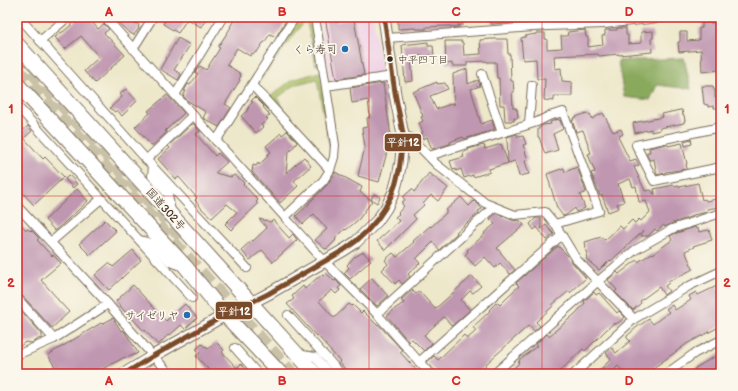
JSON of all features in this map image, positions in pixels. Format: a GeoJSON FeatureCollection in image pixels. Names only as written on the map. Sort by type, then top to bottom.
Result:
{"type":"FeatureCollection","features":[{"type":"Feature","properties":{"kind":"highway","name":"国道302号"},"geometry":{"type":"LineString","coordinates":[[17,44],[315,374]]}},
{"type":"Feature","properties":{"kind":"highway"},"geometry":{"type":"LineString","coordinates":[[17,84],[185,266],[225,315],[281,374]]}},
{"type":"Feature","properties":{"kind":"street"},"geometry":{"type":"LineString","coordinates":[[19,17],[146,160],[247,268]]}},
{"type":"Feature","properties":{"kind":"street"},"geometry":{"type":"LineString","coordinates":[[40,41],[68,17]]}},
{"type":"Feature","properties":{"kind":"street"},"geometry":{"type":"LineString","coordinates":[[105,17],[325,262],[377,314],[430,374]]}},
{"type":"Feature","properties":{"kind":"street"},"geometry":{"type":"LineString","coordinates":[[133,49],[153,17]]}},
{"type":"Feature","properties":{"kind":"street"},"geometry":{"type":"LineString","coordinates":[[175,95],[223,17]]}},
{"type":"Feature","properties":{"kind":"street"},"geometry":{"type":"LineString","coordinates":[[216,141],[295,17]]}},
{"type":"Feature","properties":{"kind":"street"},"geometry":{"type":"LineString","coordinates":[[285,217],[324,181],[330,170],[334,157],[335,145],[315,17]]}},
{"type":"Feature","properties":{"kind":"street"},"geometry":{"type":"LineString","coordinates":[[124,374],[225,315],[251,303],[325,262],[356,242],[377,221],[394,192],[401,160],[403,135],[384,17]]}},
{"type":"Feature","properties":{"kind":"street"},"geometry":{"type":"LineString","coordinates":[[545,17],[548,26]]}},
{"type":"Feature","properties":{"kind":"street"},"geometry":{"type":"LineString","coordinates":[[387,38],[548,26],[603,20],[667,17]]}},
{"type":"Feature","properties":{"kind":"street"},"geometry":{"type":"LineString","coordinates":[[482,74],[502,133]]}},
{"type":"Feature","properties":{"kind":"street"},"geometry":{"type":"LineString","coordinates":[[326,86],[393,76]]}},
{"type":"Feature","properties":{"kind":"street"},"geometry":{"type":"LineString","coordinates":[[252,85],[330,170]]}},
{"type":"Feature","properties":{"kind":"street"},"geometry":{"type":"LineString","coordinates":[[529,124],[532,85]]}},
{"type":"Feature","properties":{"kind":"street"},"geometry":{"type":"LineString","coordinates":[[17,106],[192,298]]}},
{"type":"Feature","properties":{"kind":"street"},"geometry":{"type":"LineString","coordinates":[[429,156],[563,112],[599,211],[555,224]]}},
{"type":"Feature","properties":{"kind":"street"},"geometry":{"type":"LineString","coordinates":[[146,160],[193,115]]}},
{"type":"Feature","properties":{"kind":"street"},"geometry":{"type":"LineString","coordinates":[[721,127],[636,145],[654,181],[721,167]]}},
{"type":"Feature","properties":{"kind":"street"},"geometry":{"type":"LineString","coordinates":[[403,135],[411,138],[436,164],[486,203],[515,215],[545,212],[555,224],[577,260],[634,319]]}},
{"type":"Feature","properties":{"kind":"street"},"geometry":{"type":"LineString","coordinates":[[153,167],[152,176],[168,194],[172,216]]}},
{"type":"Feature","properties":{"kind":"street"},"geometry":{"type":"LineString","coordinates":[[51,242],[101,199]]}},
{"type":"Feature","properties":{"kind":"street"},"geometry":{"type":"LineString","coordinates":[[17,206],[108,304],[170,374]]}},
{"type":"Feature","properties":{"kind":"street"},"geometry":{"type":"LineString","coordinates":[[377,314],[494,207]]}},
{"type":"Feature","properties":{"kind":"street"},"geometry":{"type":"LineString","coordinates":[[494,374],[597,282],[636,250],[672,229],[721,213]]}},
{"type":"Feature","properties":{"kind":"street"},"geometry":{"type":"LineString","coordinates":[[419,362],[562,235]]}},
{"type":"Feature","properties":{"kind":"street"},"geometry":{"type":"LineString","coordinates":[[140,240],[151,243],[170,262],[185,266]]}},
{"type":"Feature","properties":{"kind":"street"},"geometry":{"type":"LineString","coordinates":[[574,374],[634,319],[689,286],[721,271]]}},
{"type":"Feature","properties":{"kind":"street"},"geometry":{"type":"LineString","coordinates":[[17,298],[54,339]]}},
{"type":"Feature","properties":{"kind":"street"},"geometry":{"type":"LineString","coordinates":[[17,355],[54,339],[108,304]]}},
{"type":"Feature","properties":{"kind":"street"},"geometry":{"type":"LineString","coordinates":[[288,315],[341,374]]}},
{"type":"Feature","properties":{"kind":"street"},"geometry":{"type":"LineString","coordinates":[[666,374],[695,353],[721,340]]}},
{"type":"Feature","properties":{"kind":"street"},"geometry":{"type":"LineString","coordinates":[[235,348],[258,374]]}},
{"type":"Feature","properties":{"kind":"street"},"geometry":{"type":"LineString","coordinates":[[296,354],[315,357],[330,374]]}},
{"type":"Feature","properties":{"kind":"shaded area"},"geometry":{"type":"Polygon","coordinates":[[[319,17],[373,17],[382,73],[332,82],[329,79],[319,17]]]}},
{"type":"Feature","properties":{"kind":"green space"},"geometry":{"type":"Polygon","coordinates":[[[299,17],[312,17],[319,64],[316,65],[307,22],[305,20],[257,84],[299,17]]]}},
{"type":"Feature","properties":{"kind":"green space"},"geometry":{"type":"Polygon","coordinates":[[[684,58],[691,89],[657,85],[650,100],[624,97],[618,61],[684,58]]]}},
{"type":"Feature","properties":{"kind":"green space"},"geometry":{"type":"Polygon","coordinates":[[[320,72],[331,149],[317,79],[296,84],[277,98],[293,125],[257,86],[257,84],[271,96],[292,80],[320,72]]]}},
{"type":"Feature","properties":{"kind":"building"},"geometry":{"type":"Polygon","coordinates":[[[73,17],[88,17],[98,29],[104,24],[109,29],[104,33],[125,55],[95,83],[84,71],[99,57],[81,36],[65,49],[55,37],[76,21],[73,17]]]}},
{"type":"Feature","properties":{"kind":"building"},"geometry":{"type":"Polygon","coordinates":[[[112,17],[135,17],[132,21],[139,25],[139,28],[134,35],[112,17]]]}},
{"type":"Feature","properties":{"kind":"building"},"geometry":{"type":"Polygon","coordinates":[[[167,17],[208,17],[201,27],[187,19],[178,33],[163,24],[167,17]]]}},
{"type":"Feature","properties":{"kind":"building"},"geometry":{"type":"Polygon","coordinates":[[[239,17],[288,17],[276,37],[270,34],[254,54],[252,53],[250,56],[237,48],[227,65],[241,74],[241,76],[225,104],[231,108],[219,127],[203,118],[206,112],[188,101],[183,96],[188,84],[190,85],[198,74],[195,72],[200,66],[206,70],[220,48],[218,47],[234,20],[236,21],[239,17]]]}},
{"type":"Feature","properties":{"kind":"building","name":"くら寿司"},"geometry":{"type":"Polygon","coordinates":[[[325,17],[335,17],[336,22],[354,19],[364,75],[336,79],[325,17]]]}},
{"type":"Feature","properties":{"kind":"building"},"geometry":{"type":"Polygon","coordinates":[[[398,17],[462,17],[463,25],[458,25],[459,27],[445,26],[426,27],[426,29],[398,29],[398,17]]]}},
{"type":"Feature","properties":{"kind":"building"},"geometry":{"type":"Polygon","coordinates":[[[490,17],[517,17],[517,22],[491,24],[490,17]]]}},
{"type":"Feature","properties":{"kind":"building"},"geometry":{"type":"Polygon","coordinates":[[[721,19],[721,69],[702,72],[701,50],[679,52],[678,42],[680,42],[680,32],[687,32],[687,41],[699,40],[699,28],[702,28],[702,23],[713,23],[712,20],[721,19]]]}},
{"type":"Feature","properties":{"kind":"building"},"geometry":{"type":"Polygon","coordinates":[[[617,28],[626,28],[628,44],[641,43],[641,32],[653,31],[653,38],[651,39],[652,52],[599,56],[598,54],[554,56],[555,69],[561,68],[562,81],[572,82],[572,96],[554,96],[554,101],[544,100],[545,79],[537,79],[536,59],[523,60],[521,38],[536,33],[545,33],[545,39],[547,39],[547,49],[562,48],[561,36],[567,36],[568,32],[585,30],[586,37],[588,37],[588,47],[603,45],[602,36],[605,35],[605,30],[617,30],[617,28]]]}},
{"type":"Feature","properties":{"kind":"building"},"geometry":{"type":"Polygon","coordinates":[[[178,38],[190,45],[174,70],[181,74],[178,80],[160,69],[178,38]]]}},
{"type":"Feature","properties":{"kind":"building"},"geometry":{"type":"Polygon","coordinates":[[[507,39],[508,54],[510,54],[511,81],[513,81],[514,92],[512,92],[513,108],[516,108],[516,110],[517,109],[518,118],[514,118],[514,121],[505,121],[504,105],[500,105],[499,78],[497,78],[496,62],[467,62],[467,66],[452,66],[452,63],[446,64],[445,41],[462,41],[464,55],[467,55],[481,54],[480,40],[507,39]]]}},
{"type":"Feature","properties":{"kind":"building"},"geometry":{"type":"Polygon","coordinates":[[[428,42],[428,46],[433,46],[434,55],[411,58],[413,81],[405,82],[402,45],[428,42]]]}},
{"type":"Feature","properties":{"kind":"building"},"geometry":{"type":"Polygon","coordinates":[[[467,69],[468,84],[478,80],[480,86],[471,89],[481,124],[492,120],[494,130],[464,139],[463,137],[450,142],[450,144],[432,149],[427,137],[423,139],[421,133],[423,133],[419,123],[423,121],[421,117],[423,116],[413,92],[437,82],[437,84],[445,83],[448,89],[430,96],[436,109],[454,103],[453,74],[467,69]]]}},
{"type":"Feature","properties":{"kind":"building"},"geometry":{"type":"Polygon","coordinates":[[[383,83],[391,136],[389,137],[391,152],[387,152],[379,182],[358,176],[365,147],[362,128],[368,127],[367,118],[370,117],[368,100],[352,103],[350,88],[383,83]]]}},
{"type":"Feature","properties":{"kind":"building"},"geometry":{"type":"Polygon","coordinates":[[[702,86],[713,86],[715,90],[715,98],[720,98],[721,108],[714,108],[714,106],[708,107],[708,105],[704,104],[702,86]]]}},
{"type":"Feature","properties":{"kind":"building"},"geometry":{"type":"Polygon","coordinates":[[[126,89],[137,101],[122,116],[117,110],[115,112],[110,108],[122,97],[120,94],[126,89]]]}},
{"type":"Feature","properties":{"kind":"building"},"geometry":{"type":"Polygon","coordinates":[[[167,95],[184,113],[152,146],[135,127],[150,113],[148,111],[167,95]]]}},
{"type":"Feature","properties":{"kind":"building"},"geometry":{"type":"Polygon","coordinates":[[[255,97],[270,115],[261,125],[263,127],[256,133],[241,116],[248,110],[248,107],[253,102],[251,101],[255,97]]]}},
{"type":"Feature","properties":{"kind":"building"},"geometry":{"type":"Polygon","coordinates":[[[682,110],[684,115],[684,123],[660,128],[660,130],[651,132],[651,129],[635,133],[633,123],[663,117],[662,114],[682,110]]]}},
{"type":"Feature","properties":{"kind":"building"},"geometry":{"type":"Polygon","coordinates":[[[587,113],[588,115],[590,114],[592,119],[603,113],[613,132],[621,129],[623,134],[618,137],[630,161],[636,159],[639,165],[634,167],[645,191],[651,190],[655,194],[654,189],[674,185],[679,185],[679,187],[698,183],[702,200],[705,199],[706,201],[717,199],[719,207],[707,209],[708,212],[693,215],[665,227],[664,225],[657,231],[655,229],[648,236],[641,236],[643,231],[611,261],[610,260],[599,270],[586,259],[588,253],[585,249],[585,242],[601,237],[605,240],[620,226],[623,229],[632,220],[635,223],[639,219],[641,221],[650,212],[646,201],[639,202],[636,186],[633,187],[630,179],[618,184],[624,202],[617,204],[619,208],[608,212],[602,195],[600,196],[591,173],[595,172],[588,154],[591,153],[583,130],[576,132],[572,120],[574,120],[573,118],[587,113]]]}},
{"type":"Feature","properties":{"kind":"building"},"geometry":{"type":"Polygon","coordinates":[[[558,119],[560,120],[563,129],[553,134],[558,150],[545,154],[538,137],[538,129],[543,125],[551,124],[550,122],[558,119]]]}},
{"type":"Feature","properties":{"kind":"building"},"geometry":{"type":"Polygon","coordinates":[[[192,124],[194,124],[200,131],[196,134],[215,156],[218,153],[227,162],[215,173],[231,177],[234,175],[239,178],[258,200],[256,202],[258,204],[231,230],[225,224],[237,212],[227,204],[212,218],[202,209],[195,200],[197,198],[179,177],[176,179],[158,159],[170,148],[168,146],[192,124]]]}},
{"type":"Feature","properties":{"kind":"building"},"geometry":{"type":"Polygon","coordinates":[[[28,126],[32,131],[24,138],[43,159],[45,157],[64,177],[34,205],[17,187],[20,184],[17,180],[17,130],[20,133],[28,126]]]}},
{"type":"Feature","properties":{"kind":"building"},"geometry":{"type":"Polygon","coordinates":[[[287,131],[297,142],[288,153],[286,173],[304,157],[311,166],[294,181],[298,186],[280,203],[252,172],[253,165],[256,166],[258,163],[259,165],[271,152],[266,146],[281,133],[282,135],[287,131]]]}},
{"type":"Feature","properties":{"kind":"building"},"geometry":{"type":"Polygon","coordinates":[[[517,134],[518,137],[523,136],[526,144],[523,145],[528,160],[525,161],[529,174],[519,176],[515,161],[508,163],[507,137],[517,134]]]}},
{"type":"Feature","properties":{"kind":"building"},"geometry":{"type":"Polygon","coordinates":[[[691,139],[692,144],[685,146],[684,141],[691,139]]]}},
{"type":"Feature","properties":{"kind":"building"},"geometry":{"type":"Polygon","coordinates":[[[682,143],[687,169],[665,172],[657,175],[654,159],[650,160],[647,156],[647,152],[650,152],[649,148],[667,144],[668,146],[682,143]]]}},
{"type":"Feature","properties":{"kind":"building"},"geometry":{"type":"Polygon","coordinates":[[[501,144],[508,163],[489,169],[490,172],[473,177],[473,175],[464,178],[461,169],[456,171],[456,169],[453,170],[450,161],[464,157],[464,152],[469,150],[468,149],[484,145],[485,149],[501,144]]]}},
{"type":"Feature","properties":{"kind":"building"},"geometry":{"type":"Polygon","coordinates":[[[577,167],[586,192],[580,195],[585,208],[576,212],[575,208],[563,216],[557,208],[547,174],[564,168],[565,172],[577,167]]]}},
{"type":"Feature","properties":{"kind":"building"},"geometry":{"type":"Polygon","coordinates":[[[335,172],[362,187],[360,192],[372,201],[359,219],[346,230],[345,229],[328,248],[325,249],[315,240],[327,229],[314,214],[303,224],[296,216],[327,185],[335,172]]]}},
{"type":"Feature","properties":{"kind":"building"},"geometry":{"type":"Polygon","coordinates":[[[429,173],[448,188],[438,201],[431,195],[423,204],[424,205],[413,215],[416,219],[385,250],[377,241],[399,221],[395,217],[404,206],[402,204],[405,200],[403,197],[412,189],[414,192],[429,173]]]}},
{"type":"Feature","properties":{"kind":"building"},"geometry":{"type":"Polygon","coordinates":[[[69,175],[77,184],[73,188],[65,179],[69,175]]]}},
{"type":"Feature","properties":{"kind":"building"},"geometry":{"type":"Polygon","coordinates":[[[77,189],[88,201],[55,231],[45,220],[77,189]]]}},
{"type":"Feature","properties":{"kind":"building"},"geometry":{"type":"Polygon","coordinates":[[[374,194],[380,197],[377,203],[371,199],[374,194]]]}},
{"type":"Feature","properties":{"kind":"building"},"geometry":{"type":"Polygon","coordinates":[[[461,197],[469,206],[474,201],[482,209],[478,211],[479,213],[456,232],[457,233],[439,250],[433,242],[416,259],[420,263],[408,274],[410,277],[402,284],[399,280],[395,284],[382,270],[388,264],[385,260],[393,253],[397,257],[414,242],[413,241],[446,213],[446,210],[461,197]]]}},
{"type":"Feature","properties":{"kind":"building"},"geometry":{"type":"Polygon","coordinates":[[[496,213],[502,217],[503,216],[514,221],[519,220],[524,225],[497,248],[515,270],[510,274],[500,263],[495,268],[485,257],[475,266],[465,255],[468,252],[467,250],[495,224],[490,219],[496,213]]]}},
{"type":"Feature","properties":{"kind":"building"},"geometry":{"type":"Polygon","coordinates":[[[536,218],[541,218],[541,229],[546,225],[554,234],[547,240],[537,227],[534,230],[530,224],[536,218]]]}},
{"type":"Feature","properties":{"kind":"building"},"geometry":{"type":"Polygon","coordinates":[[[259,219],[271,222],[273,220],[289,238],[293,234],[297,240],[273,262],[262,250],[250,260],[241,250],[267,228],[259,219]]]}},
{"type":"Feature","properties":{"kind":"building"},"geometry":{"type":"Polygon","coordinates":[[[17,220],[26,230],[31,230],[39,238],[37,240],[61,263],[41,280],[69,312],[52,328],[17,290],[17,277],[20,275],[18,273],[20,271],[17,267],[17,220]]]}},
{"type":"Feature","properties":{"kind":"building"},"geometry":{"type":"Polygon","coordinates":[[[105,220],[116,231],[90,255],[79,244],[105,220]]]}},
{"type":"Feature","properties":{"kind":"building"},"geometry":{"type":"Polygon","coordinates":[[[695,227],[696,229],[698,228],[699,232],[709,230],[712,240],[693,246],[694,247],[685,251],[693,269],[668,282],[669,283],[665,286],[669,291],[664,295],[659,287],[640,301],[641,303],[633,310],[615,292],[617,290],[608,280],[617,272],[619,274],[637,260],[638,262],[652,253],[653,254],[672,240],[670,236],[695,227]]]}},
{"type":"Feature","properties":{"kind":"building"},"geometry":{"type":"Polygon","coordinates":[[[558,246],[586,278],[570,293],[569,291],[552,305],[553,306],[536,322],[540,326],[534,331],[530,326],[528,326],[477,374],[438,374],[427,362],[434,356],[438,360],[464,335],[467,339],[476,331],[473,327],[490,311],[489,310],[497,302],[500,305],[519,286],[516,283],[558,246]]]}},
{"type":"Feature","properties":{"kind":"building"},"geometry":{"type":"Polygon","coordinates":[[[133,250],[141,260],[109,290],[95,275],[109,263],[113,267],[133,250]]]}},
{"type":"Feature","properties":{"kind":"building"},"geometry":{"type":"Polygon","coordinates":[[[363,252],[371,260],[350,279],[344,273],[349,268],[347,265],[355,256],[363,252]]]}},
{"type":"Feature","properties":{"kind":"building"},"geometry":{"type":"Polygon","coordinates":[[[326,273],[334,281],[336,280],[341,286],[338,288],[340,290],[336,294],[332,290],[319,301],[334,318],[349,304],[352,306],[353,305],[361,313],[363,311],[377,325],[378,324],[402,350],[400,352],[420,374],[350,374],[345,369],[326,345],[287,304],[294,299],[292,296],[303,286],[305,289],[317,278],[326,273]]]}},
{"type":"Feature","properties":{"kind":"building"},"geometry":{"type":"Polygon","coordinates":[[[472,276],[481,286],[473,293],[470,291],[461,300],[470,310],[452,326],[444,317],[424,335],[432,343],[424,351],[412,339],[409,342],[387,316],[404,303],[401,300],[412,290],[416,294],[419,291],[435,309],[472,276]]]}},
{"type":"Feature","properties":{"kind":"building"},"geometry":{"type":"Polygon","coordinates":[[[372,278],[388,296],[377,306],[360,289],[372,278]]]}},
{"type":"Feature","properties":{"kind":"building"},"geometry":{"type":"Polygon","coordinates":[[[133,285],[166,321],[185,304],[197,318],[185,329],[181,325],[158,345],[145,330],[144,331],[132,318],[131,319],[116,301],[133,285]]]}},
{"type":"Feature","properties":{"kind":"building"},"geometry":{"type":"Polygon","coordinates":[[[717,286],[718,288],[721,287],[721,308],[719,309],[721,315],[721,326],[688,343],[652,369],[653,370],[649,374],[626,374],[618,366],[610,374],[596,374],[611,359],[606,353],[612,348],[616,353],[630,341],[627,336],[637,327],[649,319],[653,324],[669,312],[666,309],[672,305],[675,310],[691,300],[689,296],[696,292],[698,295],[717,286]]]}},
{"type":"Feature","properties":{"kind":"building"},"geometry":{"type":"Polygon","coordinates":[[[594,292],[596,295],[599,293],[617,313],[619,311],[625,317],[615,325],[614,323],[585,351],[583,349],[557,374],[508,374],[519,363],[519,360],[537,346],[536,344],[547,334],[549,336],[575,314],[585,303],[584,301],[594,292]]]}},
{"type":"Feature","properties":{"kind":"building"},"geometry":{"type":"Polygon","coordinates":[[[17,306],[42,334],[42,338],[32,343],[25,342],[17,349],[17,306]]]}},
{"type":"Feature","properties":{"kind":"building"},"geometry":{"type":"Polygon","coordinates":[[[113,318],[121,331],[123,330],[125,332],[138,353],[126,358],[125,357],[93,374],[59,374],[48,355],[101,323],[102,324],[113,318]]]}},
{"type":"Feature","properties":{"kind":"building"},"geometry":{"type":"Polygon","coordinates":[[[216,342],[224,350],[222,352],[237,368],[241,364],[247,371],[243,374],[202,374],[208,369],[196,356],[200,353],[196,349],[202,344],[208,349],[216,342]]]}},
{"type":"Feature","properties":{"kind":"building"},"geometry":{"type":"Polygon","coordinates":[[[721,353],[721,370],[714,374],[690,374],[695,370],[695,368],[721,353]]]}},
{"type":"Feature","properties":{"kind":"tunnel"},"geometry":{"type":"LineString","coordinates":[[17,55],[185,240]]}},
{"type":"Feature","properties":{"kind":"tunnel"},"geometry":{"type":"LineString","coordinates":[[17,70],[292,374]]}},
{"type":"Feature","properties":{"kind":"transit line","name":"平針12"},"geometry":{"type":"LineString","coordinates":[[124,374],[225,315],[268,294],[344,250],[356,241],[376,221],[384,210],[396,184],[403,139],[384,17]]}},
{"type":"Feature","properties":{"kind":"place","name":"くら寿司"},"geometry":{"type":"Point","coordinates":[345,49]}},
{"type":"Feature","properties":{"kind":"place","name":"中平四丁目"},"geometry":{"type":"Point","coordinates":[390,59]}},
{"type":"Feature","properties":{"kind":"place","name":"サイゼリヤ"},"geometry":{"type":"Point","coordinates":[187,315]}}]}
